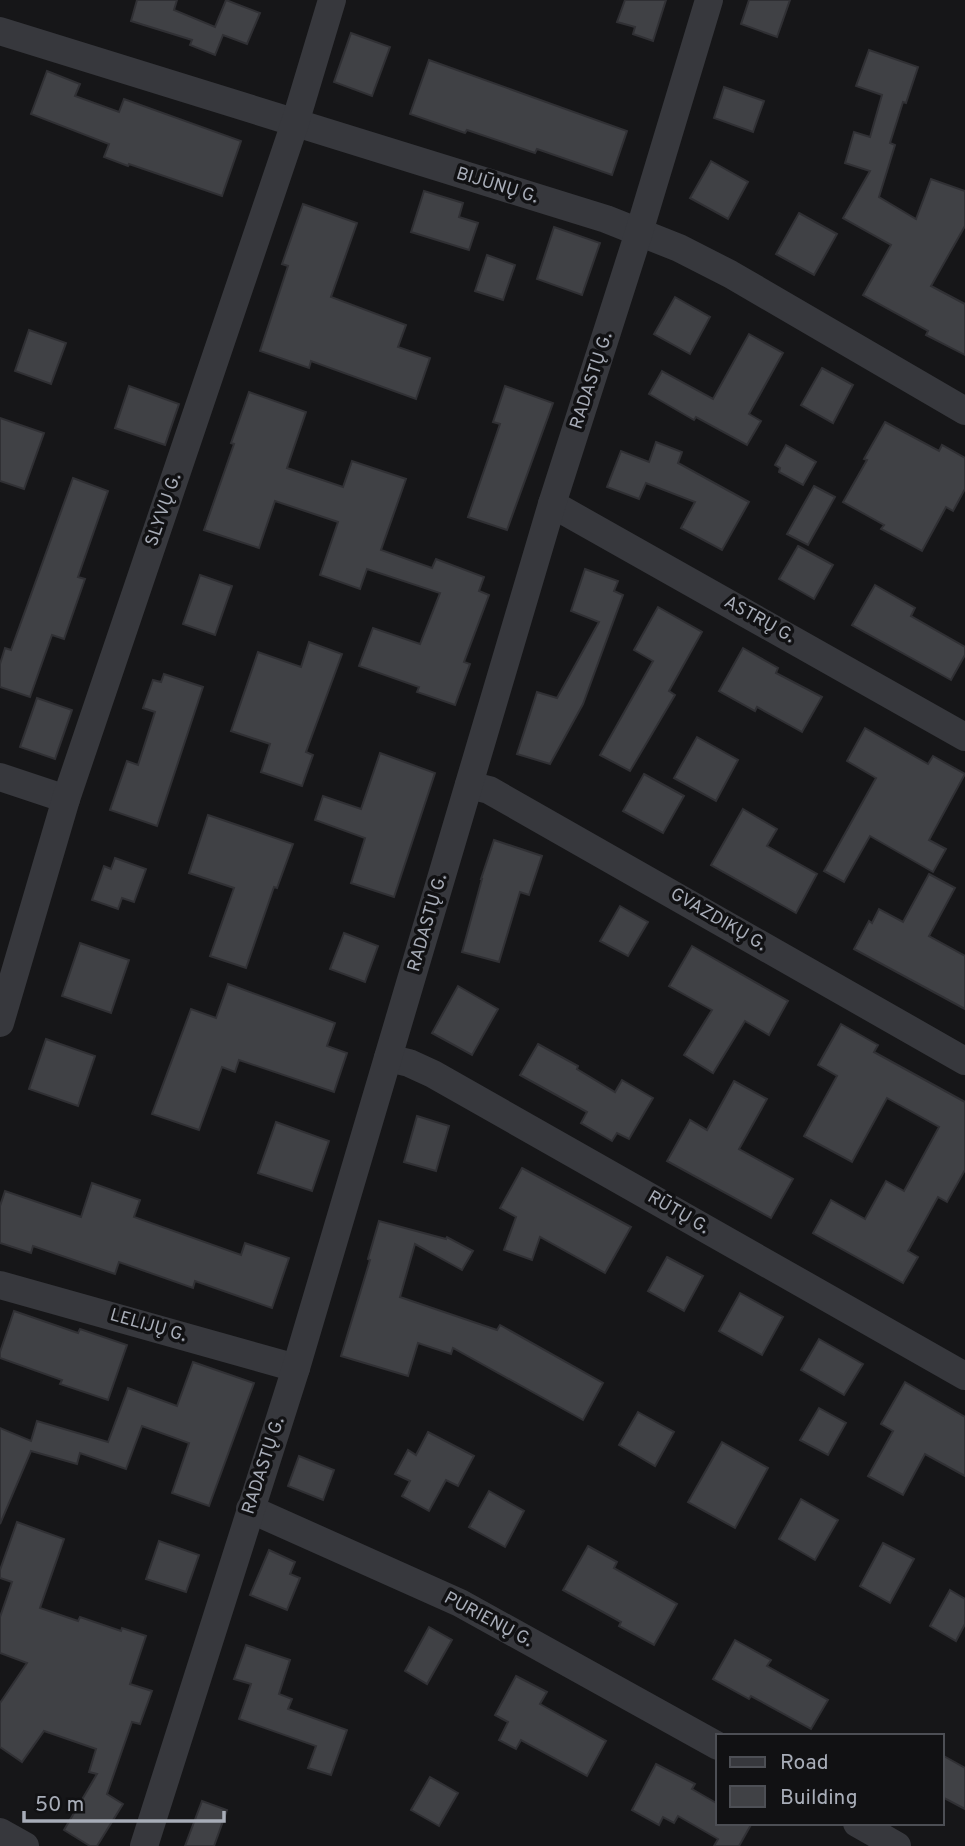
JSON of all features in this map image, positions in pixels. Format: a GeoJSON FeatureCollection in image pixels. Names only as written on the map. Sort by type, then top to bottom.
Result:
{"type":"FeatureCollection","features":[{"type":"Feature","properties":{"kind":"street","name":"SLYVŲ G."},"geometry":{"type":"LineString","coordinates":[[0,1023],[66,799],[295,123],[332,0]]}},
{"type":"Feature","properties":{"kind":"street","name":"RADASTŲ G."},"geometry":{"type":"LineString","coordinates":[[144,1846],[296,1368],[552,503],[639,232],[709,0]]}},
{"type":"Feature","properties":{"kind":"street","name":"BIJŪNŲ G."},"geometry":{"type":"LineString","coordinates":[[0,31],[606,219],[679,248],[730,274],[965,411]]}},
{"type":"Feature","properties":{"kind":"street","name":"ASTRŲ G."},"geometry":{"type":"LineString","coordinates":[[552,503],[965,737]]}},
{"type":"Feature","properties":{"kind":"street"},"geometry":{"type":"LineString","coordinates":[[0,778],[66,799]]}},
{"type":"Feature","properties":{"kind":"street","name":"GVAZDIKŲ G."},"geometry":{"type":"LineString","coordinates":[[469,785],[489,790],[965,1061]]}},
{"type":"Feature","properties":{"kind":"street","name":"RŪTŲ G."},"geometry":{"type":"LineString","coordinates":[[388,1058],[409,1063],[433,1074],[965,1376]]}},
{"type":"Feature","properties":{"kind":"street","name":"LELIJŲ G."},"geometry":{"type":"LineString","coordinates":[[0,1285],[296,1368]]}},
{"type":"Feature","properties":{"kind":"street","name":"PURIENŲ G."},"geometry":{"type":"LineString","coordinates":[[250,1509],[460,1603],[716,1745]]}},
{"type":"Feature","properties":{"kind":"street"},"geometry":{"type":"LineString","coordinates":[[860,1825],[897,1846]]}},
{"type":"Feature","properties":{"kind":"street"},"geometry":{"type":"LineString","coordinates":[[0,1832],[24,1846]]}},
{"type":"Feature","properties":{"kind":"building"},"geometry":{"type":"Polygon","coordinates":[[[137,0],[177,0],[174,10],[215,27],[226,0],[260,13],[247,44],[223,35],[215,55],[190,45],[192,40],[131,21],[137,0]]]}},
{"type":"Feature","properties":{"kind":"building"},"geometry":{"type":"Polygon","coordinates":[[[625,0],[666,0],[653,41],[633,34],[635,27],[617,22],[625,0]]]}},
{"type":"Feature","properties":{"kind":"building"},"geometry":{"type":"Polygon","coordinates":[[[749,0],[790,0],[777,37],[741,24],[749,0]]]}},
{"type":"Feature","properties":{"kind":"building"},"geometry":{"type":"Polygon","coordinates":[[[351,33],[390,47],[372,96],[334,82],[351,33]]]}},
{"type":"Feature","properties":{"kind":"building"},"geometry":{"type":"Polygon","coordinates":[[[869,50],[918,67],[890,143],[895,145],[879,197],[916,219],[931,179],[965,191],[965,226],[931,286],[965,304],[965,355],[926,335],[928,331],[863,295],[891,245],[843,218],[870,171],[845,163],[854,132],[870,137],[882,95],[856,86],[869,50]]]}},
{"type":"Feature","properties":{"kind":"building"},"geometry":{"type":"Polygon","coordinates":[[[429,60],[627,131],[612,175],[537,149],[535,153],[410,114],[429,60]]]}},
{"type":"Feature","properties":{"kind":"building"},"geometry":{"type":"Polygon","coordinates":[[[47,71],[80,84],[75,96],[119,112],[124,99],[241,141],[222,196],[104,157],[109,144],[31,114],[47,71]]]}},
{"type":"Feature","properties":{"kind":"building"},"geometry":{"type":"Polygon","coordinates":[[[724,87],[764,101],[753,132],[714,118],[724,87]]]}},
{"type":"Feature","properties":{"kind":"building"},"geometry":{"type":"Polygon","coordinates":[[[711,161],[748,182],[728,219],[690,198],[711,161]]]}},
{"type":"Feature","properties":{"kind":"building"},"geometry":{"type":"Polygon","coordinates":[[[424,191],[463,203],[459,217],[478,223],[469,250],[411,232],[424,191]]]}},
{"type":"Feature","properties":{"kind":"building"},"geometry":{"type":"Polygon","coordinates":[[[303,204],[357,223],[331,297],[406,325],[398,347],[430,358],[416,399],[311,361],[309,368],[260,351],[288,266],[282,264],[303,204]]]}},
{"type":"Feature","properties":{"kind":"building"},"geometry":{"type":"Polygon","coordinates":[[[799,213],[837,234],[814,275],[776,254],[799,213]]]}},
{"type":"Feature","properties":{"kind":"building"},"geometry":{"type":"Polygon","coordinates":[[[554,227],[600,243],[582,295],[537,279],[554,227]]]}},
{"type":"Feature","properties":{"kind":"building"},"geometry":{"type":"Polygon","coordinates":[[[487,255],[515,265],[503,300],[475,291],[487,255]]]}},
{"type":"Feature","properties":{"kind":"building"},"geometry":{"type":"Polygon","coordinates":[[[675,297],[710,317],[690,354],[654,334],[675,297]]]}},
{"type":"Feature","properties":{"kind":"building"},"geometry":{"type":"Polygon","coordinates":[[[29,330],[66,343],[51,384],[15,371],[29,330]]]}},
{"type":"Feature","properties":{"kind":"building"},"geometry":{"type":"Polygon","coordinates":[[[749,334],[783,353],[749,414],[761,421],[747,445],[696,417],[694,420],[649,394],[662,371],[713,399],[749,334]]]}},
{"type":"Feature","properties":{"kind":"building"},"geometry":{"type":"Polygon","coordinates":[[[822,368],[853,385],[833,423],[801,405],[822,368]]]}},
{"type":"Feature","properties":{"kind":"building"},"geometry":{"type":"Polygon","coordinates":[[[129,386],[179,404],[165,445],[115,428],[129,386]]]}},
{"type":"Feature","properties":{"kind":"building"},"geometry":{"type":"Polygon","coordinates":[[[505,386],[553,403],[507,530],[468,517],[500,424],[493,422],[505,386]]]}},
{"type":"Feature","properties":{"kind":"building"},"geometry":{"type":"Polygon","coordinates":[[[249,392],[306,412],[287,468],[343,487],[352,461],[406,479],[381,550],[432,568],[436,559],[484,577],[479,591],[489,595],[464,662],[470,664],[455,705],[417,692],[419,687],[359,666],[373,628],[420,644],[440,593],[367,569],[360,589],[320,575],[338,522],[275,501],[259,548],[204,530],[249,392]]]}},
{"type":"Feature","properties":{"kind":"building"},"geometry":{"type":"Polygon","coordinates":[[[0,418],[44,433],[24,489],[0,481],[0,418]]]}},
{"type":"Feature","properties":{"kind":"building"},"geometry":{"type":"Polygon","coordinates":[[[885,422],[939,451],[942,445],[965,458],[965,489],[953,511],[946,507],[922,551],[881,529],[884,525],[843,502],[885,422]]]}},
{"type":"Feature","properties":{"kind":"building"},"geometry":{"type":"Polygon","coordinates":[[[656,442],[682,452],[678,463],[749,502],[722,550],[681,528],[695,502],[646,483],[639,499],[607,487],[621,451],[649,462],[656,442]]]}},
{"type":"Feature","properties":{"kind":"building"},"geometry":{"type":"Polygon","coordinates":[[[786,445],[816,462],[803,485],[779,472],[780,468],[775,465],[786,445]]]}},
{"type":"Feature","properties":{"kind":"building"},"geometry":{"type":"Polygon","coordinates":[[[73,478],[108,491],[78,577],[85,579],[64,639],[52,635],[30,697],[0,687],[0,664],[5,648],[11,650],[73,478]]]}},
{"type":"Feature","properties":{"kind":"building"},"geometry":{"type":"Polygon","coordinates":[[[814,486],[835,497],[808,545],[787,534],[814,486]]]}},
{"type":"Feature","properties":{"kind":"building"},"geometry":{"type":"Polygon","coordinates":[[[798,546],[833,565],[814,599],[779,579],[798,546]]]}},
{"type":"Feature","properties":{"kind":"building"},"geometry":{"type":"Polygon","coordinates":[[[585,569],[618,581],[614,591],[623,595],[583,704],[550,764],[517,754],[537,692],[557,698],[599,622],[571,611],[585,569]]]}},
{"type":"Feature","properties":{"kind":"building"},"geometry":{"type":"Polygon","coordinates":[[[200,575],[232,586],[215,635],[183,624],[200,575]]]}},
{"type":"Feature","properties":{"kind":"building"},"geometry":{"type":"Polygon","coordinates":[[[875,585],[915,608],[911,616],[965,647],[965,655],[951,680],[852,625],[875,585]]]}},
{"type":"Feature","properties":{"kind":"building"},"geometry":{"type":"Polygon","coordinates":[[[658,607],[702,632],[669,691],[675,695],[630,771],[600,755],[653,661],[634,650],[658,607]]]}},
{"type":"Feature","properties":{"kind":"building"},"geometry":{"type":"Polygon","coordinates":[[[309,642],[342,654],[306,752],[313,755],[302,786],[261,772],[270,744],[231,731],[258,652],[301,667],[309,642]]]}},
{"type":"Feature","properties":{"kind":"building"},"geometry":{"type":"Polygon","coordinates":[[[743,648],[778,668],[776,673],[822,697],[802,732],[757,707],[755,711],[719,691],[743,648]]]}},
{"type":"Feature","properties":{"kind":"building"},"geometry":{"type":"Polygon","coordinates":[[[164,674],[203,687],[157,826],[110,810],[127,761],[138,765],[155,712],[143,708],[153,680],[161,682],[164,674]]]}},
{"type":"Feature","properties":{"kind":"building"},"geometry":{"type":"Polygon","coordinates":[[[37,698],[72,710],[55,759],[20,747],[37,698]]]}},
{"type":"Feature","properties":{"kind":"building"},"geometry":{"type":"Polygon","coordinates":[[[865,728],[928,764],[933,756],[965,774],[929,840],[946,849],[933,872],[870,836],[844,882],[824,871],[876,778],[847,761],[865,728]]]}},
{"type":"Feature","properties":{"kind":"building"},"geometry":{"type":"Polygon","coordinates":[[[697,737],[738,760],[716,801],[674,778],[697,737]]]}},
{"type":"Feature","properties":{"kind":"building"},"geometry":{"type":"Polygon","coordinates":[[[380,753],[435,773],[394,897],[351,883],[365,838],[315,820],[323,796],[361,809],[380,753]]]}},
{"type":"Feature","properties":{"kind":"building"},"geometry":{"type":"Polygon","coordinates":[[[644,774],[684,796],[663,833],[623,811],[644,774]]]}},
{"type":"Feature","properties":{"kind":"building"},"geometry":{"type":"Polygon","coordinates":[[[743,809],[777,829],[767,846],[817,874],[796,913],[711,865],[743,809]]]}},
{"type":"Feature","properties":{"kind":"building"},"geometry":{"type":"Polygon","coordinates":[[[208,815],[293,844],[277,888],[274,887],[246,968],[210,956],[234,888],[189,873],[208,815]]]}},
{"type":"Feature","properties":{"kind":"building"},"geometry":{"type":"Polygon","coordinates":[[[494,840],[542,856],[529,895],[520,892],[499,962],[462,952],[494,840]]]}},
{"type":"Feature","properties":{"kind":"building"},"geometry":{"type":"Polygon","coordinates":[[[115,858],[146,869],[134,902],[122,898],[118,909],[92,900],[104,866],[111,869],[115,858]]]}},
{"type":"Feature","properties":{"kind":"building"},"geometry":{"type":"Polygon","coordinates":[[[929,874],[955,888],[929,936],[965,956],[965,1009],[854,949],[869,921],[872,923],[879,909],[903,922],[929,874]]]}},
{"type":"Feature","properties":{"kind":"building"},"geometry":{"type":"Polygon","coordinates":[[[620,906],[648,922],[628,956],[600,941],[620,906]]]}},
{"type":"Feature","properties":{"kind":"building"},"geometry":{"type":"Polygon","coordinates":[[[344,933],[378,946],[365,982],[330,969],[344,933]]]}},
{"type":"Feature","properties":{"kind":"building"},"geometry":{"type":"Polygon","coordinates":[[[80,943],[129,960],[111,1013],[62,996],[80,943]]]}},
{"type":"Feature","properties":{"kind":"building"},"geometry":{"type":"Polygon","coordinates":[[[692,946],[788,1001],[769,1035],[745,1021],[713,1073],[684,1055],[712,1010],[669,986],[692,946]]]}},
{"type":"Feature","properties":{"kind":"building"},"geometry":{"type":"Polygon","coordinates":[[[228,984],[335,1023],[327,1046],[347,1053],[334,1092],[239,1060],[235,1072],[222,1067],[199,1130],[152,1114],[191,1009],[216,1018],[228,984]]]}},
{"type":"Feature","properties":{"kind":"building"},"geometry":{"type":"Polygon","coordinates":[[[458,986],[498,1009],[472,1055],[432,1033],[458,986]]]}},
{"type":"Feature","properties":{"kind":"building"},"geometry":{"type":"Polygon","coordinates":[[[841,1024],[878,1045],[874,1052],[965,1102],[965,1170],[947,1202],[938,1197],[908,1251],[918,1257],[903,1283],[813,1233],[831,1200],[865,1219],[886,1181],[904,1191],[939,1127],[887,1098],[852,1162],[804,1136],[837,1076],[818,1065],[841,1024]]]}},
{"type":"Feature","properties":{"kind":"building"},"geometry":{"type":"Polygon","coordinates":[[[46,1039],[95,1056],[78,1106],[29,1089],[46,1039]]]}},
{"type":"Feature","properties":{"kind":"building"},"geometry":{"type":"Polygon","coordinates":[[[538,1044],[578,1066],[577,1069],[615,1092],[622,1080],[653,1098],[629,1139],[617,1133],[612,1141],[581,1123],[587,1112],[520,1075],[538,1044]]]}},
{"type":"Feature","properties":{"kind":"building"},"geometry":{"type":"Polygon","coordinates":[[[734,1081],[767,1099],[739,1149],[793,1179],[771,1218],[667,1161],[690,1120],[707,1130],[734,1081]]]}},
{"type":"Feature","properties":{"kind":"building"},"geometry":{"type":"Polygon","coordinates":[[[417,1116],[449,1126],[436,1171],[404,1162],[417,1116]]]}},
{"type":"Feature","properties":{"kind":"building"},"geometry":{"type":"Polygon","coordinates":[[[276,1122],[329,1141],[312,1191],[258,1173],[276,1122]]]}},
{"type":"Feature","properties":{"kind":"building"},"geometry":{"type":"Polygon","coordinates":[[[522,1168],[631,1227],[605,1273],[540,1237],[532,1260],[504,1250],[516,1217],[500,1208],[522,1168]]]}},
{"type":"Feature","properties":{"kind":"building"},"geometry":{"type":"Polygon","coordinates":[[[92,1183],[140,1200],[134,1217],[241,1255],[245,1243],[289,1258],[272,1308],[195,1281],[193,1288],[119,1262],[115,1274],[33,1246],[31,1253],[0,1243],[0,1206],[5,1191],[81,1217],[92,1183]]]}},
{"type":"Feature","properties":{"kind":"building"},"geometry":{"type":"Polygon","coordinates":[[[379,1221],[446,1239],[447,1237],[473,1251],[462,1270],[415,1244],[400,1297],[497,1330],[500,1325],[603,1383],[583,1420],[453,1348],[451,1354],[418,1343],[408,1376],[341,1356],[379,1221]]]}},
{"type":"Feature","properties":{"kind":"building"},"geometry":{"type":"Polygon","coordinates":[[[667,1257],[703,1276],[684,1311],[648,1291],[667,1257]]]}},
{"type":"Feature","properties":{"kind":"building"},"geometry":{"type":"Polygon","coordinates":[[[740,1293],[783,1317],[762,1355],[719,1331],[740,1293]]]}},
{"type":"Feature","properties":{"kind":"building"},"geometry":{"type":"Polygon","coordinates":[[[14,1311],[78,1333],[80,1329],[127,1345],[108,1400],[60,1384],[62,1380],[0,1358],[14,1311]]]}},
{"type":"Feature","properties":{"kind":"building"},"geometry":{"type":"Polygon","coordinates":[[[819,1339],[863,1364],[844,1395],[801,1370],[819,1339]]]}},
{"type":"Feature","properties":{"kind":"building"},"geometry":{"type":"Polygon","coordinates":[[[193,1362],[254,1383],[209,1506],[172,1493],[189,1443],[142,1426],[126,1469],[80,1453],[77,1464],[31,1451],[0,1524],[0,1428],[31,1441],[37,1421],[108,1442],[128,1388],[177,1406],[193,1362]]]}},
{"type":"Feature","properties":{"kind":"building"},"geometry":{"type":"Polygon","coordinates":[[[905,1382],[965,1417],[965,1476],[925,1454],[903,1495],[868,1476],[893,1431],[881,1424],[905,1382]]]}},
{"type":"Feature","properties":{"kind":"building"},"geometry":{"type":"Polygon","coordinates":[[[819,1408],[846,1423],[828,1455],[800,1440],[819,1408]]]}},
{"type":"Feature","properties":{"kind":"building"},"geometry":{"type":"Polygon","coordinates":[[[638,1412],[674,1432],[655,1466],[619,1445],[638,1412]]]}},
{"type":"Feature","properties":{"kind":"building"},"geometry":{"type":"Polygon","coordinates":[[[428,1432],[474,1456],[458,1486],[446,1480],[429,1511],[402,1496],[410,1481],[395,1474],[408,1450],[416,1455],[428,1432]]]}},
{"type":"Feature","properties":{"kind":"building"},"geometry":{"type":"Polygon","coordinates":[[[722,1442],[768,1468],[735,1528],[688,1502],[722,1442]]]}},
{"type":"Feature","properties":{"kind":"building"},"geometry":{"type":"Polygon","coordinates":[[[299,1456],[334,1470],[323,1500],[288,1486],[299,1456]]]}},
{"type":"Feature","properties":{"kind":"building"},"geometry":{"type":"Polygon","coordinates":[[[489,1491],[524,1511],[505,1547],[469,1527],[489,1491]]]}},
{"type":"Feature","properties":{"kind":"building"},"geometry":{"type":"Polygon","coordinates":[[[801,1499],[838,1520],[815,1560],[779,1539],[801,1499]]]}},
{"type":"Feature","properties":{"kind":"building"},"geometry":{"type":"Polygon","coordinates":[[[17,1522],[64,1539],[40,1608],[78,1621],[80,1617],[121,1631],[122,1628],[146,1636],[130,1684],[152,1691],[140,1724],[132,1722],[107,1794],[123,1804],[97,1846],[90,1846],[64,1830],[97,1774],[89,1772],[96,1749],[44,1731],[22,1762],[0,1747],[0,1703],[27,1663],[0,1653],[0,1617],[12,1582],[0,1578],[0,1570],[17,1522]]]}},
{"type":"Feature","properties":{"kind":"building"},"geometry":{"type":"Polygon","coordinates":[[[159,1541],[199,1555],[186,1592],[146,1579],[159,1541]]]}},
{"type":"Feature","properties":{"kind":"building"},"geometry":{"type":"Polygon","coordinates":[[[883,1543],[914,1559],[890,1603],[860,1586],[883,1543]]]}},
{"type":"Feature","properties":{"kind":"building"},"geometry":{"type":"Polygon","coordinates":[[[588,1546],[617,1562],[614,1568],[677,1604],[654,1645],[619,1626],[621,1622],[563,1590],[588,1546]]]}},
{"type":"Feature","properties":{"kind":"building"},"geometry":{"type":"Polygon","coordinates":[[[269,1550],[295,1562],[290,1574],[300,1578],[287,1610],[250,1595],[269,1550]]]}},
{"type":"Feature","properties":{"kind":"building"},"geometry":{"type":"Polygon","coordinates":[[[950,1590],[965,1599],[965,1624],[956,1641],[930,1626],[950,1590]]]}},
{"type":"Feature","properties":{"kind":"building"},"geometry":{"type":"Polygon","coordinates":[[[429,1627],[452,1640],[427,1684],[405,1671],[429,1627]]]}},
{"type":"Feature","properties":{"kind":"building"},"geometry":{"type":"Polygon","coordinates":[[[735,1640],[771,1660],[767,1666],[828,1700],[811,1729],[751,1696],[749,1699],[713,1679],[735,1640]]]}},
{"type":"Feature","properties":{"kind":"building"},"geometry":{"type":"Polygon","coordinates":[[[246,1645],[290,1660],[279,1694],[292,1699],[288,1709],[347,1730],[331,1775],[308,1768],[316,1746],[239,1719],[251,1684],[234,1679],[246,1645]]]}},
{"type":"Feature","properties":{"kind":"building"},"geometry":{"type":"Polygon","coordinates":[[[516,1676],[547,1692],[540,1704],[606,1741],[587,1776],[521,1740],[516,1749],[499,1740],[508,1722],[495,1715],[516,1676]]]}},
{"type":"Feature","properties":{"kind":"building"},"geometry":{"type":"Polygon","coordinates":[[[944,1756],[965,1768],[965,1809],[944,1798],[944,1756]]]}},
{"type":"Feature","properties":{"kind":"building"},"geometry":{"type":"Polygon","coordinates":[[[656,1764],[695,1784],[692,1789],[716,1803],[716,1825],[751,1825],[739,1846],[714,1846],[718,1839],[678,1816],[674,1823],[663,1817],[659,1825],[632,1810],[656,1764]]]}},
{"type":"Feature","properties":{"kind":"building"},"geometry":{"type":"Polygon","coordinates":[[[430,1777],[458,1793],[439,1826],[411,1810],[430,1777]]]}},
{"type":"Feature","properties":{"kind":"building"},"geometry":{"type":"Polygon","coordinates":[[[202,1801],[227,1810],[214,1846],[185,1846],[202,1801]]]}}]}
